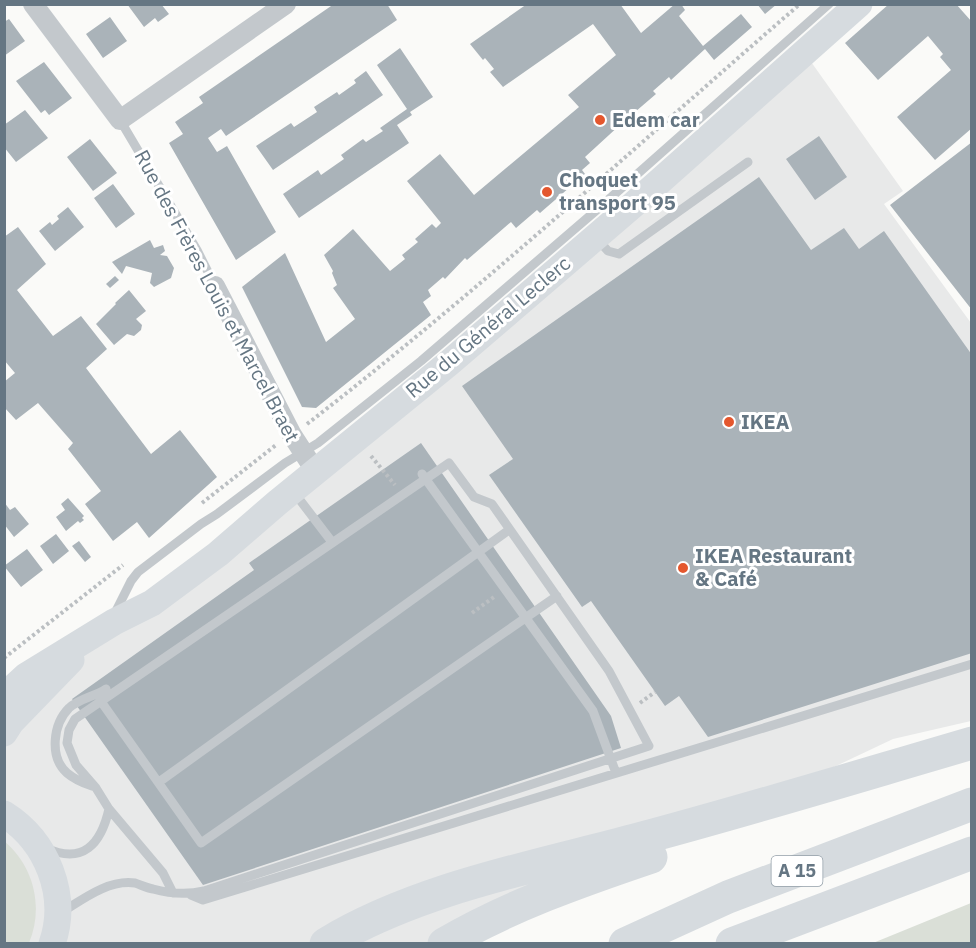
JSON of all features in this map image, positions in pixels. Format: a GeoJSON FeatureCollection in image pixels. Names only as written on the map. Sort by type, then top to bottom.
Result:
{"type":"FeatureCollection","features":[{"type":"Feature","properties":{"kind":"highway"},"geometry":{"type":"LineString","coordinates":[[326,944],[366,923],[449,890],[718,818],[972,743]]}},
{"type":"Feature","properties":{"kind":"highway"},"geometry":{"type":"LineString","coordinates":[[444,944],[516,907],[581,881],[720,833],[923,758]]}},
{"type":"Feature","properties":{"kind":"highway","name":"A 15"},"geometry":{"type":"LineString","coordinates":[[624,944],[728,897],[972,804]]}},
{"type":"Feature","properties":{"kind":"highway","name":"A 15"},"geometry":{"type":"LineString","coordinates":[[732,944],[972,853]]}},
{"type":"Feature","properties":{"kind":"main road","name":"Rue du Général Leclerc"},"geometry":{"type":"LineString","coordinates":[[4,696],[26,676],[171,590],[218,554],[293,490],[309,462],[449,363],[859,4]]}},
{"type":"Feature","properties":{"kind":"main road","name":"Rue du Général Leclerc"},"geometry":{"type":"LineString","coordinates":[[4,733],[38,693],[102,630]]}},
{"type":"Feature","properties":{"kind":"main road"},"geometry":{"type":"LineString","coordinates":[[5,814],[24,828],[38,844],[54,878],[58,915],[51,944]]}},
{"type":"Feature","properties":{"kind":"street","name":"Rue des Frères Louis et Marcel Braet"},"geometry":{"type":"LineString","coordinates":[[33,4],[120,120]]}},
{"type":"Feature","properties":{"kind":"street"},"geometry":{"type":"LineString","coordinates":[[120,120],[286,4]]}},
{"type":"Feature","properties":{"kind":"street","name":"Rue des Frères Louis et Marcel Braet"},"geometry":{"type":"LineString","coordinates":[[215,286],[309,462]]}},
{"type":"Feature","properties":{"kind":"lane"},"geometry":{"type":"LineString","coordinates":[[102,630],[120,606],[131,581],[138,572],[285,463],[309,462],[318,443],[448,338],[830,4]]}},
{"type":"Feature","properties":{"kind":"lane","name":"Rue des Frères Louis et Marcel Braet"},"geometry":{"type":"LineString","coordinates":[[120,120],[197,250],[215,286]]}},
{"type":"Feature","properties":{"kind":"lane"},"geometry":{"type":"LineString","coordinates":[[595,237],[608,252],[620,254],[747,162]]}},
{"type":"Feature","properties":{"kind":"lane"},"geometry":{"type":"LineString","coordinates":[[173,893],[163,873],[109,809],[96,788],[76,765],[67,743],[69,730],[75,718],[448,463],[474,497],[492,504],[609,671],[649,746],[190,895]]}},
{"type":"Feature","properties":{"kind":"lane"},"geometry":{"type":"LineString","coordinates":[[96,788],[77,780],[65,771],[57,756],[55,746],[58,724],[69,708],[84,698],[101,693],[422,474],[593,711],[616,773]]}},
{"type":"Feature","properties":{"kind":"lane"},"geometry":{"type":"LineString","coordinates":[[293,490],[332,542]]}},
{"type":"Feature","properties":{"kind":"lane"},"geometry":{"type":"LineString","coordinates":[[159,782],[509,530]]}},
{"type":"Feature","properties":{"kind":"lane"},"geometry":{"type":"LineString","coordinates":[[99,700],[201,843],[557,596]]}},
{"type":"Feature","properties":{"kind":"lane"},"geometry":{"type":"LineString","coordinates":[[58,915],[97,891],[117,884],[135,883],[203,900],[972,664]]}},
{"type":"Feature","properties":{"kind":"lane"},"geometry":{"type":"LineString","coordinates":[[38,844],[66,855],[74,855],[89,848],[99,837],[109,809]]}},
{"type":"Feature","properties":{"kind":"path"},"geometry":{"type":"LineString","coordinates":[[299,430],[398,353],[800,4]]}},
{"type":"Feature","properties":{"kind":"path"},"geometry":{"type":"LineString","coordinates":[[369,454],[384,471]]}},
{"type":"Feature","properties":{"kind":"path"},"geometry":{"type":"LineString","coordinates":[[472,613],[497,594]]}},
{"type":"Feature","properties":{"kind":"shaded area"},"geometry":{"type":"Polygon","coordinates":[[[809,59],[903,191],[884,204],[971,323],[971,721],[893,739],[462,943],[5,944],[5,714],[809,59]]]}},
{"type":"Feature","properties":{"kind":"shaded area"},"geometry":{"type":"Polygon","coordinates":[[[4,841],[23,862],[33,888],[36,915],[29,943],[5,943],[4,841]]]}},
{"type":"Feature","properties":{"kind":"shaded area"},"geometry":{"type":"Polygon","coordinates":[[[971,903],[971,943],[873,943],[971,903]]]}},
{"type":"Feature","properties":{"kind":"building"},"geometry":{"type":"Polygon","coordinates":[[[127,4],[161,4],[169,14],[158,22],[155,18],[144,27],[127,4]]]}},
{"type":"Feature","properties":{"kind":"building"},"geometry":{"type":"Polygon","coordinates":[[[334,4],[387,4],[397,20],[226,136],[221,129],[208,138],[217,152],[227,146],[276,232],[236,260],[169,143],[183,134],[175,122],[203,103],[199,97],[334,4]]]}},
{"type":"Feature","properties":{"kind":"building"},"geometry":{"type":"Polygon","coordinates":[[[527,4],[620,4],[641,33],[675,4],[681,4],[685,10],[679,16],[703,46],[741,14],[752,27],[714,60],[705,49],[671,80],[669,77],[653,91],[656,94],[628,118],[625,115],[619,122],[621,124],[585,157],[590,163],[582,170],[585,174],[540,213],[537,210],[516,228],[511,222],[467,260],[465,258],[445,279],[443,277],[428,290],[431,296],[423,302],[431,315],[316,408],[302,407],[242,287],[285,253],[326,342],[355,319],[333,288],[337,285],[333,271],[324,255],[353,229],[390,271],[405,259],[402,255],[418,242],[415,239],[432,224],[436,228],[441,223],[407,181],[440,154],[474,195],[579,107],[568,95],[616,55],[593,24],[503,87],[490,72],[494,69],[470,44],[527,4]]]}},
{"type":"Feature","properties":{"kind":"building"},"geometry":{"type":"Polygon","coordinates":[[[757,4],[777,4],[765,14],[757,4]]]}},
{"type":"Feature","properties":{"kind":"building"},"geometry":{"type":"Polygon","coordinates":[[[889,4],[956,4],[972,22],[972,128],[935,160],[897,117],[951,70],[940,57],[943,54],[928,36],[878,80],[845,43],[889,4]]]}},
{"type":"Feature","properties":{"kind":"building"},"geometry":{"type":"Polygon","coordinates":[[[110,17],[127,41],[103,58],[86,34],[110,17]]]}},
{"type":"Feature","properties":{"kind":"building"},"geometry":{"type":"Polygon","coordinates":[[[9,19],[25,41],[4,56],[4,22],[9,19]]]}},
{"type":"Feature","properties":{"kind":"building"},"geometry":{"type":"Polygon","coordinates":[[[400,48],[433,97],[410,112],[412,115],[397,125],[409,143],[299,218],[283,194],[318,170],[321,175],[344,159],[341,155],[363,139],[366,142],[383,131],[380,128],[407,109],[377,65],[400,48]]]}},
{"type":"Feature","properties":{"kind":"building"},"geometry":{"type":"Polygon","coordinates":[[[44,62],[72,98],[49,115],[45,110],[41,113],[16,81],[44,62]]]}},
{"type":"Feature","properties":{"kind":"building"},"geometry":{"type":"Polygon","coordinates":[[[366,71],[383,95],[273,170],[256,146],[291,123],[294,127],[317,112],[314,107],[337,92],[339,95],[356,83],[354,80],[366,71]]]}},
{"type":"Feature","properties":{"kind":"building"},"geometry":{"type":"Polygon","coordinates":[[[25,110],[48,138],[16,162],[4,147],[4,125],[25,110]]]}},
{"type":"Feature","properties":{"kind":"building"},"geometry":{"type":"Polygon","coordinates":[[[819,136],[847,177],[815,200],[786,159],[819,136]]]}},
{"type":"Feature","properties":{"kind":"building"},"geometry":{"type":"Polygon","coordinates":[[[90,139],[117,173],[93,191],[67,157],[90,139]]]}},
{"type":"Feature","properties":{"kind":"building"},"geometry":{"type":"Polygon","coordinates":[[[972,142],[972,310],[890,205],[972,142]]]}},
{"type":"Feature","properties":{"kind":"building","name":"IKEA"},"geometry":{"type":"Polygon","coordinates":[[[759,177],[811,250],[844,228],[859,249],[884,231],[972,355],[972,653],[708,737],[679,696],[665,706],[591,601],[582,607],[489,475],[513,459],[462,386],[759,177]]]}},
{"type":"Feature","properties":{"kind":"building"},"geometry":{"type":"Polygon","coordinates":[[[113,184],[135,214],[116,228],[94,198],[113,184]]]}},
{"type":"Feature","properties":{"kind":"building"},"geometry":{"type":"Polygon","coordinates":[[[68,207],[84,227],[55,251],[39,231],[50,222],[52,225],[59,219],[57,216],[68,207]]]}},
{"type":"Feature","properties":{"kind":"building"},"geometry":{"type":"Polygon","coordinates":[[[18,227],[46,264],[17,290],[53,336],[81,316],[107,349],[86,368],[151,454],[180,430],[217,477],[149,538],[137,522],[113,541],[85,504],[101,491],[68,449],[73,443],[38,403],[16,420],[4,407],[4,382],[15,373],[4,360],[4,237],[18,227]]]}},
{"type":"Feature","properties":{"kind":"building"},"geometry":{"type":"Polygon","coordinates":[[[150,240],[154,248],[163,245],[165,251],[160,255],[167,256],[174,268],[171,278],[154,287],[150,283],[152,273],[126,266],[122,274],[112,262],[150,240]]]}},
{"type":"Feature","properties":{"kind":"building"},"geometry":{"type":"Polygon","coordinates":[[[115,276],[119,280],[110,288],[106,284],[115,276]]]}},
{"type":"Feature","properties":{"kind":"building"},"geometry":{"type":"Polygon","coordinates":[[[129,290],[146,311],[136,319],[142,325],[141,330],[134,336],[127,334],[114,345],[96,324],[129,290]]]}},
{"type":"Feature","properties":{"kind":"building"},"geometry":{"type":"Polygon","coordinates":[[[421,443],[611,716],[621,748],[203,885],[72,699],[254,570],[249,563],[421,443]]]}},
{"type":"Feature","properties":{"kind":"building"},"geometry":{"type":"Polygon","coordinates":[[[68,498],[84,516],[82,518],[84,520],[80,523],[78,521],[66,531],[56,517],[65,510],[61,504],[68,498]]]}},
{"type":"Feature","properties":{"kind":"building"},"geometry":{"type":"Polygon","coordinates":[[[4,502],[10,510],[15,507],[29,524],[14,537],[4,524],[4,502]]]}},
{"type":"Feature","properties":{"kind":"building"},"geometry":{"type":"Polygon","coordinates":[[[56,534],[69,551],[53,564],[40,546],[56,534]]]}},
{"type":"Feature","properties":{"kind":"building"},"geometry":{"type":"Polygon","coordinates":[[[79,541],[91,557],[85,562],[72,546],[79,541]]]}},
{"type":"Feature","properties":{"kind":"building"},"geometry":{"type":"Polygon","coordinates":[[[27,549],[43,570],[21,587],[4,566],[27,549]]]}},
{"type":"Feature","properties":{"kind":"place","name":"Edem car"},"geometry":{"type":"Point","coordinates":[600,120]}},
{"type":"Feature","properties":{"kind":"place","name":"Choquet transport 95"},"geometry":{"type":"Point","coordinates":[547,192]}},
{"type":"Feature","properties":{"kind":"place","name":"IKEA"},"geometry":{"type":"Point","coordinates":[729,422]}},
{"type":"Feature","properties":{"kind":"place","name":"IKEA Restaurant & Café"},"geometry":{"type":"Point","coordinates":[683,568]}}]}
